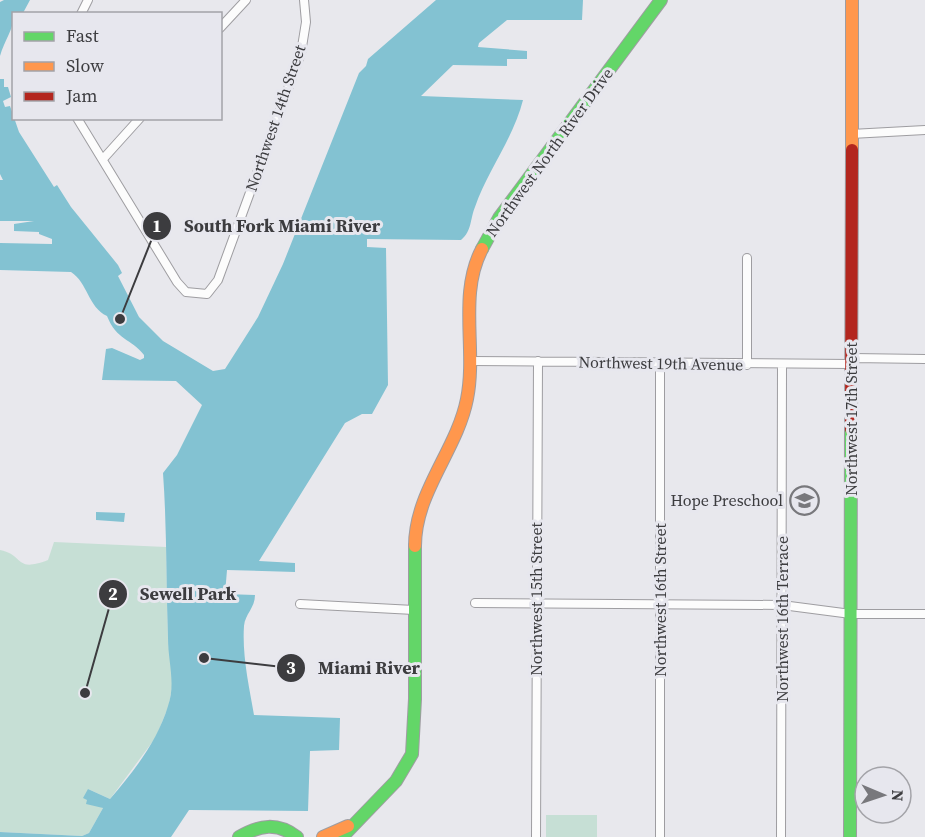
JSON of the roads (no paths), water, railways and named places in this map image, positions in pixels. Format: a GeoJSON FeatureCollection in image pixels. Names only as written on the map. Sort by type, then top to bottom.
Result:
{"type":"FeatureCollection","features":[{"type":"Feature","properties":{"kind":"street"},"geometry":{"type":"LineString","coordinates":[[222,26],[246,0]]}},
{"type":"Feature","properties":{"kind":"street","name":"Northwest 14th Street"},"geometry":{"type":"LineString","coordinates":[[103,159],[177,282],[186,292],[202,294],[211,291],[218,280],[293,75],[305,32],[304,0]]}},
{"type":"Feature","properties":{"kind":"street","name":"Northwest North River Drive"},"geometry":{"type":"LineString","coordinates":[[344,833],[396,781],[406,768],[412,754],[414,546],[418,518],[461,418],[468,393],[472,277],[488,237],[661,0]]}},
{"type":"Feature","properties":{"kind":"street","name":"Northwest 17th Street"},"geometry":{"type":"LineString","coordinates":[[850,837],[852,0]]}},
{"type":"Feature","properties":{"kind":"street"},"geometry":{"type":"LineString","coordinates":[[78,120],[103,159],[138,120]]}},
{"type":"Feature","properties":{"kind":"street"},"geometry":{"type":"LineString","coordinates":[[851,134],[925,130]]}},
{"type":"Feature","properties":{"kind":"street"},"geometry":{"type":"LineString","coordinates":[[747,258],[747,365]]}},
{"type":"Feature","properties":{"kind":"street","name":"Northwest 19th Avenue"},"geometry":{"type":"LineString","coordinates":[[470,361],[782,365],[925,359]]}},
{"type":"Feature","properties":{"kind":"street","name":"Northwest 15th Street"},"geometry":{"type":"LineString","coordinates":[[536,837],[538,361]]}},
{"type":"Feature","properties":{"kind":"street","name":"Northwest 16th Street"},"geometry":{"type":"LineString","coordinates":[[660,363],[660,837]]}},
{"type":"Feature","properties":{"kind":"street","name":"Northwest 16th Terrace"},"geometry":{"type":"LineString","coordinates":[[781,837],[782,365]]}},
{"type":"Feature","properties":{"kind":"street"},"geometry":{"type":"LineString","coordinates":[[475,603],[782,605],[851,614],[925,614]]}},
{"type":"Feature","properties":{"kind":"street"},"geometry":{"type":"LineString","coordinates":[[300,604],[414,610]]}},
{"type":"Feature","properties":{"kind":"street"},"geometry":{"type":"LineString","coordinates":[[239,837],[263,825],[284,828],[297,837]]}},
{"type":"Feature","properties":{"kind":"street"},"geometry":{"type":"LineString","coordinates":[[323,837],[344,833]]}},
{"type":"Feature","properties":{"kind":"water"},"geometry":{"type":"Polygon","coordinates":[[[30,0],[24,12],[12,12],[12,25],[0,56],[0,2],[30,0]]]}},
{"type":"Feature","properties":{"kind":"water"},"geometry":{"type":"Polygon","coordinates":[[[436,0],[583,0],[582,20],[507,20],[479,43],[478,47],[527,51],[527,59],[507,59],[507,66],[453,65],[421,96],[523,100],[519,114],[480,194],[469,229],[461,240],[367,239],[367,247],[386,248],[388,385],[372,414],[362,414],[345,423],[259,561],[295,563],[295,572],[227,570],[225,594],[255,595],[245,622],[244,637],[246,670],[254,715],[340,718],[339,750],[310,751],[308,811],[189,810],[171,837],[0,837],[0,832],[82,836],[89,833],[103,808],[86,804],[87,800],[83,798],[88,789],[110,799],[136,767],[158,732],[168,706],[171,689],[163,473],[177,455],[202,405],[176,381],[102,380],[106,349],[112,348],[140,360],[144,358],[144,355],[115,330],[107,316],[96,307],[81,282],[71,272],[0,270],[0,243],[52,244],[52,239],[39,232],[14,231],[14,224],[34,221],[0,221],[0,180],[3,180],[0,174],[0,79],[4,79],[4,87],[8,87],[11,97],[3,101],[5,107],[10,106],[12,120],[15,120],[19,132],[54,187],[57,185],[71,207],[118,265],[122,273],[118,276],[139,317],[163,341],[213,371],[225,369],[258,317],[283,264],[359,73],[366,66],[368,59],[436,0]]]}},
{"type":"Feature","properties":{"kind":"water"},"geometry":{"type":"Polygon","coordinates":[[[96,512],[125,513],[124,522],[96,520],[96,512]]]}},
{"type":"Feature","properties":{"kind":"place","name":"South Fork Miami River"},"geometry":{"type":"Point","coordinates":[120,319]}},
{"type":"Feature","properties":{"kind":"place","name":"Hope Preschool"},"geometry":{"type":"Point","coordinates":[804,500]}},
{"type":"Feature","properties":{"kind":"place","name":"Miami River"},"geometry":{"type":"Point","coordinates":[204,658]}},
{"type":"Feature","properties":{"kind":"place","name":"Sewell Park"},"geometry":{"type":"Point","coordinates":[85,693]}}]}
